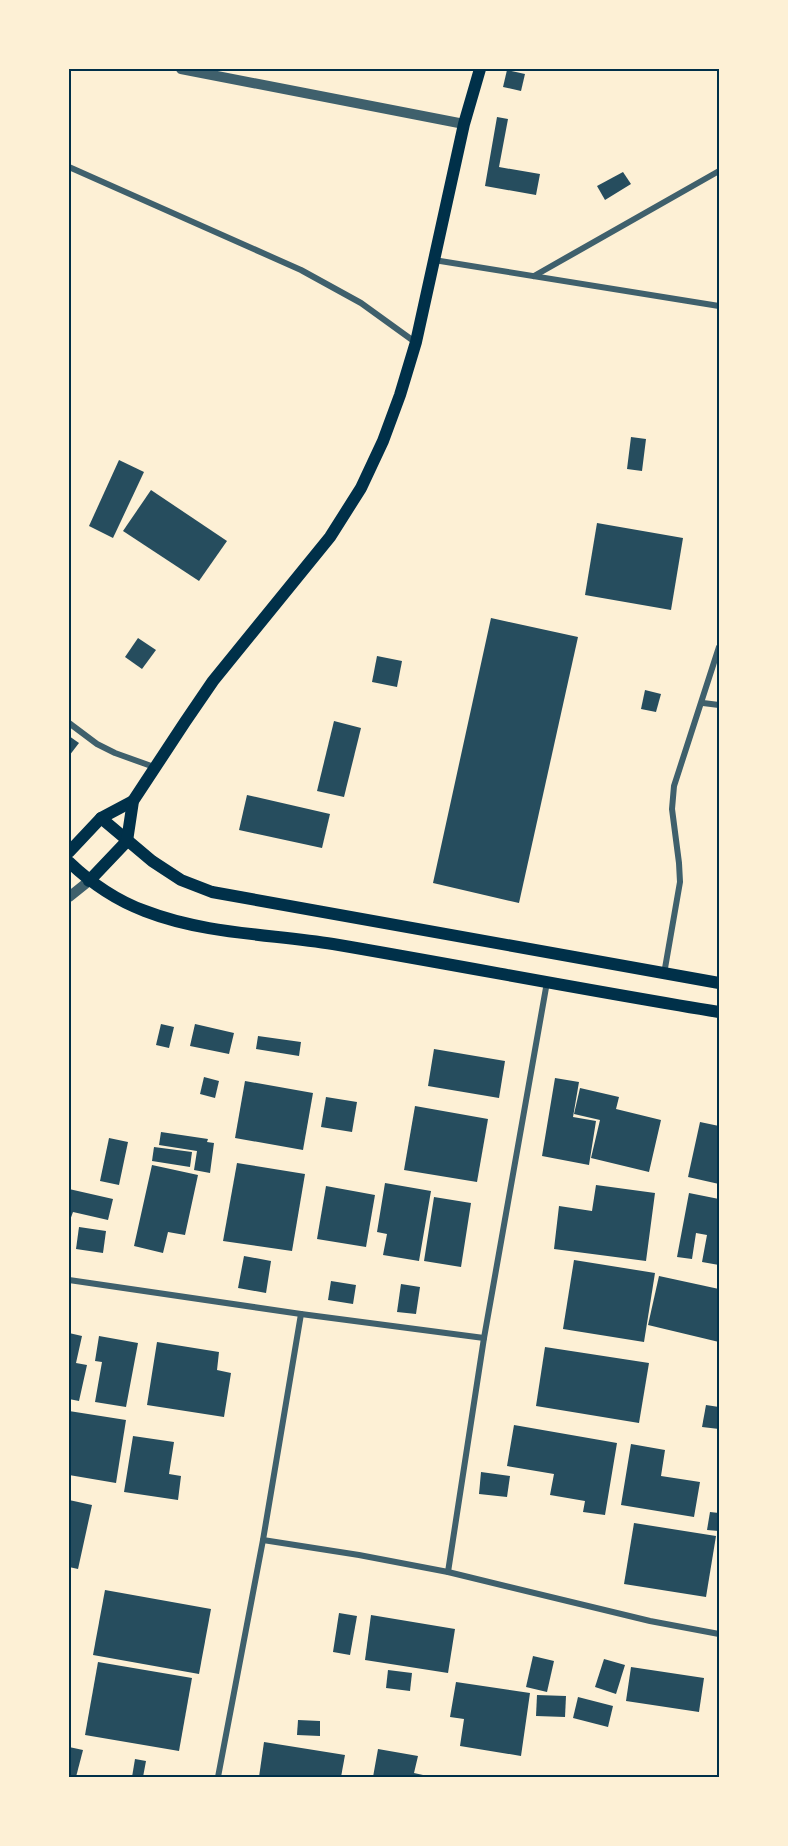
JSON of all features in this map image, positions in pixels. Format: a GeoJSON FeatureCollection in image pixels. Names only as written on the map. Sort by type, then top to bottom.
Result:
{"type":"FeatureCollection","features":[{"type":"Feature","properties":{"kind":"main road"},"geometry":{"type":"LineString","coordinates":[[89,881],[127,841],[133,801],[213,681],[330,537],[361,488],[383,441],[416,342],[464,124],[480,69]]}},
{"type":"Feature","properties":{"kind":"main road"},"geometry":{"type":"LineString","coordinates":[[69,852],[101,818],[133,801]]}},
{"type":"Feature","properties":{"kind":"main road"},"geometry":{"type":"LineString","coordinates":[[101,818],[152,861],[181,880],[212,892],[719,983]]}},
{"type":"Feature","properties":{"kind":"main road"},"geometry":{"type":"LineString","coordinates":[[69,862],[89,881],[113,897],[146,911],[193,925],[328,944],[719,1012]]}},
{"type":"Feature","properties":{"kind":"street"},"geometry":{"type":"LineString","coordinates":[[181,69],[464,124]]}},
{"type":"Feature","properties":{"kind":"street"},"geometry":{"type":"LineString","coordinates":[[69,167],[301,270],[361,303],[416,342]]}},
{"type":"Feature","properties":{"kind":"street"},"geometry":{"type":"LineString","coordinates":[[534,277],[719,171]]}},
{"type":"Feature","properties":{"kind":"street"},"geometry":{"type":"LineString","coordinates":[[434,260],[719,306]]}},
{"type":"Feature","properties":{"kind":"street"},"geometry":{"type":"LineString","coordinates":[[664,974],[680,882],[680,863],[672,809],[674,786],[703,703],[719,647]]}},
{"type":"Feature","properties":{"kind":"street"},"geometry":{"type":"LineString","coordinates":[[703,703],[719,705]]}},
{"type":"Feature","properties":{"kind":"street"},"geometry":{"type":"LineString","coordinates":[[69,723],[97,744],[154,767]]}},
{"type":"Feature","properties":{"kind":"street"},"geometry":{"type":"LineString","coordinates":[[69,897],[89,881]]}},
{"type":"Feature","properties":{"kind":"street"},"geometry":{"type":"LineString","coordinates":[[448,1572],[483,1338],[547,982]]}},
{"type":"Feature","properties":{"kind":"street"},"geometry":{"type":"LineString","coordinates":[[69,1280],[483,1338]]}},
{"type":"Feature","properties":{"kind":"street"},"geometry":{"type":"LineString","coordinates":[[218,1777],[263,1540],[301,1314]]}},
{"type":"Feature","properties":{"kind":"street"},"geometry":{"type":"LineString","coordinates":[[263,1540],[448,1572],[650,1621],[719,1634]]}},
{"type":"Feature","properties":{"kind":"building"},"geometry":{"type":"Polygon","coordinates":[[[507,70],[525,74],[521,91],[503,87],[507,70]]]}},
{"type":"Feature","properties":{"kind":"building"},"geometry":{"type":"Polygon","coordinates":[[[497,117],[508,119],[499,167],[540,174],[536,195],[485,186],[497,117]]]}},
{"type":"Feature","properties":{"kind":"building"},"geometry":{"type":"Polygon","coordinates":[[[623,172],[631,184],[605,200],[597,186],[623,172]]]}},
{"type":"Feature","properties":{"kind":"building"},"geometry":{"type":"Polygon","coordinates":[[[631,437],[646,439],[642,471],[627,469],[631,437]]]}},
{"type":"Feature","properties":{"kind":"building"},"geometry":{"type":"Polygon","coordinates":[[[119,460],[144,472],[113,538],[89,526],[119,460]]]}},
{"type":"Feature","properties":{"kind":"building"},"geometry":{"type":"Polygon","coordinates":[[[151,490],[227,541],[199,581],[123,531],[151,490]]]}},
{"type":"Feature","properties":{"kind":"building"},"geometry":{"type":"Polygon","coordinates":[[[597,523],[683,538],[671,610],[585,595],[597,523]]]}},
{"type":"Feature","properties":{"kind":"building"},"geometry":{"type":"Polygon","coordinates":[[[491,618],[578,637],[519,903],[433,883],[491,618]]]}},
{"type":"Feature","properties":{"kind":"building"},"geometry":{"type":"Polygon","coordinates":[[[138,638],[156,650],[142,669],[125,657],[138,638]]]}},
{"type":"Feature","properties":{"kind":"building"},"geometry":{"type":"Polygon","coordinates":[[[377,656],[402,661],[397,687],[372,682],[377,656]]]}},
{"type":"Feature","properties":{"kind":"building"},"geometry":{"type":"Polygon","coordinates":[[[645,690],[661,694],[656,712],[641,709],[645,690]]]}},
{"type":"Feature","properties":{"kind":"building"},"geometry":{"type":"Polygon","coordinates":[[[334,721],[361,728],[344,797],[317,791],[334,721]]]}},
{"type":"Feature","properties":{"kind":"building"},"geometry":{"type":"Polygon","coordinates":[[[69,736],[79,743],[69,756],[69,736]]]}},
{"type":"Feature","properties":{"kind":"building"},"geometry":{"type":"Polygon","coordinates":[[[247,795],[330,814],[322,848],[239,830],[247,795]]]}},
{"type":"Feature","properties":{"kind":"building"},"geometry":{"type":"Polygon","coordinates":[[[161,1024],[174,1027],[169,1048],[156,1045],[161,1024]]]}},
{"type":"Feature","properties":{"kind":"building"},"geometry":{"type":"Polygon","coordinates":[[[195,1024],[234,1033],[229,1054],[190,1046],[195,1024]]]}},
{"type":"Feature","properties":{"kind":"building"},"geometry":{"type":"Polygon","coordinates":[[[258,1036],[301,1042],[299,1056],[256,1049],[258,1036]]]}},
{"type":"Feature","properties":{"kind":"building"},"geometry":{"type":"Polygon","coordinates":[[[434,1049],[505,1061],[499,1098],[428,1086],[434,1049]]]}},
{"type":"Feature","properties":{"kind":"building"},"geometry":{"type":"Polygon","coordinates":[[[204,1077],[219,1081],[215,1098],[200,1094],[204,1077]]]}},
{"type":"Feature","properties":{"kind":"building"},"geometry":{"type":"Polygon","coordinates":[[[555,1078],[579,1082],[573,1117],[596,1121],[589,1165],[542,1156],[555,1078]]]}},
{"type":"Feature","properties":{"kind":"building"},"geometry":{"type":"Polygon","coordinates":[[[245,1081],[313,1093],[303,1150],[235,1138],[245,1081]]]}},
{"type":"Feature","properties":{"kind":"building"},"geometry":{"type":"Polygon","coordinates":[[[580,1088],[619,1097],[616,1109],[661,1120],[649,1172],[591,1158],[600,1120],[574,1114],[580,1088]]]}},
{"type":"Feature","properties":{"kind":"building"},"geometry":{"type":"Polygon","coordinates":[[[326,1097],[357,1102],[352,1132],[321,1127],[326,1097]]]}},
{"type":"Feature","properties":{"kind":"building"},"geometry":{"type":"Polygon","coordinates":[[[415,1106],[488,1119],[477,1182],[404,1170],[415,1106]]]}},
{"type":"Feature","properties":{"kind":"building"},"geometry":{"type":"Polygon","coordinates":[[[700,1122],[719,1126],[719,1184],[688,1177],[700,1122]]]}},
{"type":"Feature","properties":{"kind":"building"},"geometry":{"type":"Polygon","coordinates":[[[161,1132],[208,1139],[207,1142],[214,1143],[210,1173],[194,1170],[197,1151],[159,1145],[161,1132]]]}},
{"type":"Feature","properties":{"kind":"building"},"geometry":{"type":"Polygon","coordinates":[[[109,1138],[128,1142],[119,1185],[100,1181],[109,1138]]]}},
{"type":"Feature","properties":{"kind":"building"},"geometry":{"type":"Polygon","coordinates":[[[154,1147],[192,1152],[190,1167],[152,1161],[154,1147]]]}},
{"type":"Feature","properties":{"kind":"building"},"geometry":{"type":"Polygon","coordinates":[[[237,1163],[305,1174],[292,1251],[223,1241],[237,1163]]]}},
{"type":"Feature","properties":{"kind":"building"},"geometry":{"type":"Polygon","coordinates":[[[152,1165],[198,1175],[185,1235],[168,1232],[163,1253],[134,1246],[152,1165]]]}},
{"type":"Feature","properties":{"kind":"building"},"geometry":{"type":"Polygon","coordinates":[[[385,1183],[431,1191],[419,1261],[383,1255],[387,1234],[377,1232],[385,1183]]]}},
{"type":"Feature","properties":{"kind":"building"},"geometry":{"type":"Polygon","coordinates":[[[596,1185],[655,1193],[646,1261],[554,1249],[559,1206],[592,1211],[596,1185]]]}},
{"type":"Feature","properties":{"kind":"building"},"geometry":{"type":"Polygon","coordinates":[[[326,1186],[375,1195],[366,1247],[317,1239],[326,1186]]]}},
{"type":"Feature","properties":{"kind":"building"},"geometry":{"type":"Polygon","coordinates":[[[69,1189],[113,1199],[108,1220],[73,1212],[69,1223],[69,1189]]]}},
{"type":"Feature","properties":{"kind":"building"},"geometry":{"type":"Polygon","coordinates":[[[689,1193],[719,1199],[719,1265],[702,1262],[707,1235],[696,1233],[692,1259],[677,1257],[689,1193]]]}},
{"type":"Feature","properties":{"kind":"building"},"geometry":{"type":"Polygon","coordinates":[[[434,1197],[471,1203],[461,1267],[424,1261],[434,1197]]]}},
{"type":"Feature","properties":{"kind":"building"},"geometry":{"type":"Polygon","coordinates":[[[79,1227],[106,1231],[103,1253],[76,1249],[79,1227]]]}},
{"type":"Feature","properties":{"kind":"building"},"geometry":{"type":"Polygon","coordinates":[[[244,1256],[271,1261],[266,1293],[238,1288],[244,1256]]]}},
{"type":"Feature","properties":{"kind":"building"},"geometry":{"type":"Polygon","coordinates":[[[574,1260],[655,1273],[644,1342],[563,1329],[574,1260]]]}},
{"type":"Feature","properties":{"kind":"building"},"geometry":{"type":"Polygon","coordinates":[[[659,1276],[719,1289],[719,1342],[648,1325],[659,1276]]]}},
{"type":"Feature","properties":{"kind":"building"},"geometry":{"type":"Polygon","coordinates":[[[331,1281],[356,1285],[353,1304],[328,1300],[331,1281]]]}},
{"type":"Feature","properties":{"kind":"building"},"geometry":{"type":"Polygon","coordinates":[[[401,1284],[420,1287],[416,1314],[397,1312],[401,1284]]]}},
{"type":"Feature","properties":{"kind":"building"},"geometry":{"type":"Polygon","coordinates":[[[69,1333],[82,1336],[76,1363],[87,1365],[79,1401],[69,1399],[69,1333]]]}},
{"type":"Feature","properties":{"kind":"building"},"geometry":{"type":"Polygon","coordinates":[[[99,1336],[138,1343],[126,1407],[95,1402],[102,1362],[95,1361],[99,1336]]]}},
{"type":"Feature","properties":{"kind":"building"},"geometry":{"type":"Polygon","coordinates":[[[157,1342],[219,1352],[217,1370],[231,1373],[224,1417],[147,1405],[157,1342]]]}},
{"type":"Feature","properties":{"kind":"building"},"geometry":{"type":"Polygon","coordinates":[[[545,1347],[649,1363],[639,1423],[536,1406],[545,1347]]]}},
{"type":"Feature","properties":{"kind":"building"},"geometry":{"type":"Polygon","coordinates":[[[706,1405],[719,1407],[719,1429],[702,1427],[706,1405]]]}},
{"type":"Feature","properties":{"kind":"building"},"geometry":{"type":"Polygon","coordinates":[[[69,1411],[126,1420],[116,1483],[69,1475],[69,1411]]]}},
{"type":"Feature","properties":{"kind":"building"},"geometry":{"type":"Polygon","coordinates":[[[514,1425],[617,1443],[605,1515],[583,1512],[585,1501],[550,1495],[554,1474],[507,1466],[514,1425]]]}},
{"type":"Feature","properties":{"kind":"building"},"geometry":{"type":"Polygon","coordinates":[[[133,1436],[174,1442],[169,1474],[181,1476],[178,1500],[124,1492],[133,1436]]]}},
{"type":"Feature","properties":{"kind":"building"},"geometry":{"type":"Polygon","coordinates":[[[631,1444],[665,1450],[661,1476],[700,1482],[694,1517],[621,1505],[631,1444]]]}},
{"type":"Feature","properties":{"kind":"building"},"geometry":{"type":"Polygon","coordinates":[[[481,1472],[510,1476],[507,1497],[479,1494],[481,1472]]]}},
{"type":"Feature","properties":{"kind":"building"},"geometry":{"type":"Polygon","coordinates":[[[69,1500],[92,1505],[78,1569],[69,1567],[69,1500]]]}},
{"type":"Feature","properties":{"kind":"building"},"geometry":{"type":"Polygon","coordinates":[[[710,1512],[719,1513],[719,1531],[707,1530],[710,1512]]]}},
{"type":"Feature","properties":{"kind":"building"},"geometry":{"type":"Polygon","coordinates":[[[634,1523],[716,1536],[706,1597],[624,1584],[634,1523]]]}},
{"type":"Feature","properties":{"kind":"building"},"geometry":{"type":"Polygon","coordinates":[[[105,1590],[211,1609],[199,1674],[93,1655],[105,1590]]]}},
{"type":"Feature","properties":{"kind":"building"},"geometry":{"type":"Polygon","coordinates":[[[339,1613],[357,1616],[350,1655],[333,1652],[339,1613]]]}},
{"type":"Feature","properties":{"kind":"building"},"geometry":{"type":"Polygon","coordinates":[[[371,1615],[455,1629],[448,1673],[365,1660],[371,1615]]]}},
{"type":"Feature","properties":{"kind":"building"},"geometry":{"type":"Polygon","coordinates":[[[533,1656],[554,1661],[547,1692],[526,1687],[533,1656]]]}},
{"type":"Feature","properties":{"kind":"building"},"geometry":{"type":"Polygon","coordinates":[[[604,1659],[625,1665],[616,1694],[595,1687],[604,1659]]]}},
{"type":"Feature","properties":{"kind":"building"},"geometry":{"type":"Polygon","coordinates":[[[98,1662],[192,1678],[179,1751],[85,1735],[98,1662]]]}},
{"type":"Feature","properties":{"kind":"building"},"geometry":{"type":"Polygon","coordinates":[[[631,1667],[704,1678],[699,1712],[626,1701],[631,1667]]]}},
{"type":"Feature","properties":{"kind":"building"},"geometry":{"type":"Polygon","coordinates":[[[388,1670],[412,1673],[410,1691],[386,1688],[388,1670]]]}},
{"type":"Feature","properties":{"kind":"building"},"geometry":{"type":"Polygon","coordinates":[[[456,1682],[530,1693],[521,1756],[460,1746],[464,1719],[450,1717],[456,1682]]]}},
{"type":"Feature","properties":{"kind":"building"},"geometry":{"type":"Polygon","coordinates":[[[537,1695],[566,1696],[565,1717],[536,1716],[537,1695]]]}},
{"type":"Feature","properties":{"kind":"building"},"geometry":{"type":"Polygon","coordinates":[[[578,1697],[613,1706],[608,1727],[573,1718],[578,1697]]]}},
{"type":"Feature","properties":{"kind":"building"},"geometry":{"type":"Polygon","coordinates":[[[298,1720],[320,1721],[320,1736],[297,1735],[298,1720]]]}},
{"type":"Feature","properties":{"kind":"building"},"geometry":{"type":"Polygon","coordinates":[[[264,1742],[345,1755],[341,1777],[259,1777],[264,1742]]]}},
{"type":"Feature","properties":{"kind":"building"},"geometry":{"type":"Polygon","coordinates":[[[69,1747],[83,1750],[76,1777],[69,1777],[69,1747]]]}},
{"type":"Feature","properties":{"kind":"building"},"geometry":{"type":"Polygon","coordinates":[[[378,1749],[418,1756],[414,1773],[432,1777],[373,1777],[378,1749]]]}},
{"type":"Feature","properties":{"kind":"building"},"geometry":{"type":"Polygon","coordinates":[[[135,1759],[146,1761],[143,1777],[132,1777],[135,1759]]]}}]}
